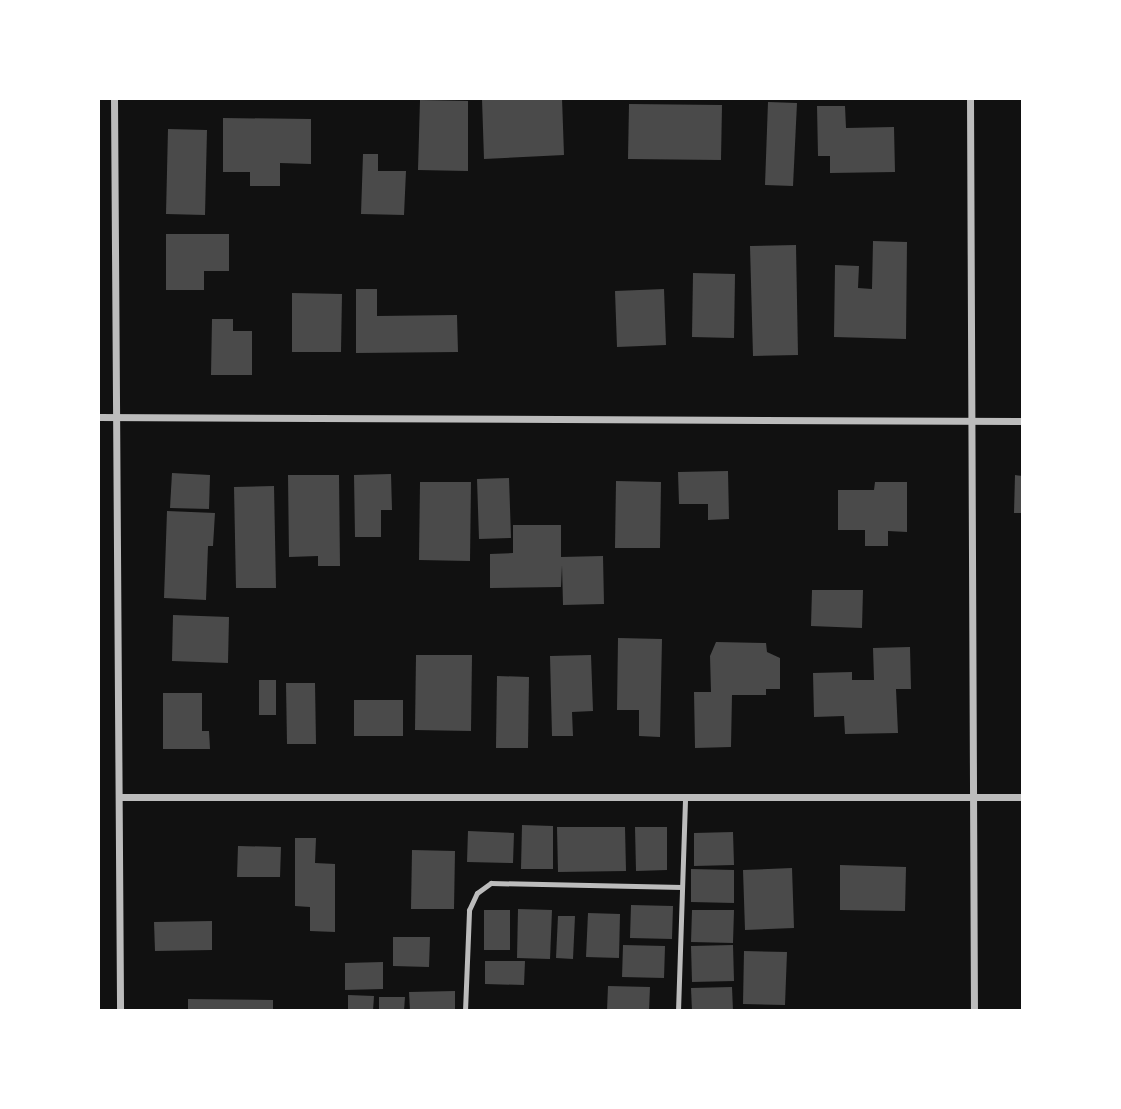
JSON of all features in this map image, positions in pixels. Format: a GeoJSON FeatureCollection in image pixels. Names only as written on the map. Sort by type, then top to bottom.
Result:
{"type":"FeatureCollection","features":[{"type":"Feature","properties":{"kind":"street"},"geometry":{"type":"LineString","coordinates":[[114,98],[120,1011]]}},
{"type":"Feature","properties":{"kind":"street"},"geometry":{"type":"LineString","coordinates":[[970,98],[974,1011]]}},
{"type":"Feature","properties":{"kind":"street"},"geometry":{"type":"LineString","coordinates":[[98,417],[1023,421]]}},
{"type":"Feature","properties":{"kind":"street"},"geometry":{"type":"LineString","coordinates":[[120,797],[1023,797]]}},
{"type":"Feature","properties":{"kind":"lane"},"geometry":{"type":"LineString","coordinates":[[678,1011],[685,797]]}},
{"type":"Feature","properties":{"kind":"lane"},"geometry":{"type":"LineString","coordinates":[[465,1011],[469,911],[477,894],[491,883],[682,887]]}},
{"type":"Feature","properties":{"kind":"building"},"geometry":{"type":"Polygon","coordinates":[[[562,98],[564,155],[484,159],[482,99],[562,98]]]}},
{"type":"Feature","properties":{"kind":"building"},"geometry":{"type":"Polygon","coordinates":[[[420,100],[468,101],[468,171],[418,170],[420,100]]]}},
{"type":"Feature","properties":{"kind":"building"},"geometry":{"type":"Polygon","coordinates":[[[768,102],[797,103],[793,186],[765,185],[768,102]]]}},
{"type":"Feature","properties":{"kind":"building"},"geometry":{"type":"Polygon","coordinates":[[[629,104],[722,105],[721,160],[628,159],[629,104]]]}},
{"type":"Feature","properties":{"kind":"building"},"geometry":{"type":"Polygon","coordinates":[[[817,106],[845,106],[846,128],[894,127],[895,172],[830,173],[830,156],[818,156],[817,106]]]}},
{"type":"Feature","properties":{"kind":"building"},"geometry":{"type":"Polygon","coordinates":[[[223,118],[311,119],[311,164],[280,163],[280,186],[250,186],[250,172],[223,172],[223,118]]]}},
{"type":"Feature","properties":{"kind":"building"},"geometry":{"type":"Polygon","coordinates":[[[168,129],[207,130],[205,215],[166,214],[168,129]]]}},
{"type":"Feature","properties":{"kind":"building"},"geometry":{"type":"Polygon","coordinates":[[[363,154],[378,154],[378,171],[406,171],[404,215],[361,214],[363,154]]]}},
{"type":"Feature","properties":{"kind":"building"},"geometry":{"type":"Polygon","coordinates":[[[166,234],[229,234],[229,271],[204,271],[204,290],[166,290],[166,234]]]}},
{"type":"Feature","properties":{"kind":"building"},"geometry":{"type":"Polygon","coordinates":[[[873,241],[907,242],[906,339],[834,337],[835,265],[859,266],[858,288],[872,289],[873,241]]]}},
{"type":"Feature","properties":{"kind":"building"},"geometry":{"type":"Polygon","coordinates":[[[796,245],[798,355],[753,356],[750,246],[796,245]]]}},
{"type":"Feature","properties":{"kind":"building"},"geometry":{"type":"Polygon","coordinates":[[[693,273],[735,274],[734,338],[692,337],[693,273]]]}},
{"type":"Feature","properties":{"kind":"building"},"geometry":{"type":"Polygon","coordinates":[[[356,289],[377,289],[377,316],[457,315],[458,352],[356,353],[356,289]]]}},
{"type":"Feature","properties":{"kind":"building"},"geometry":{"type":"Polygon","coordinates":[[[664,289],[666,345],[617,347],[615,291],[664,289]]]}},
{"type":"Feature","properties":{"kind":"building"},"geometry":{"type":"Polygon","coordinates":[[[292,293],[342,294],[341,352],[292,352],[292,293]]]}},
{"type":"Feature","properties":{"kind":"building"},"geometry":{"type":"Polygon","coordinates":[[[212,319],[233,319],[233,331],[252,331],[252,375],[211,375],[212,319]]]}},
{"type":"Feature","properties":{"kind":"building"},"geometry":{"type":"Polygon","coordinates":[[[728,471],[729,519],[708,520],[708,504],[679,504],[678,472],[728,471]]]}},
{"type":"Feature","properties":{"kind":"building"},"geometry":{"type":"Polygon","coordinates":[[[172,473],[210,475],[209,509],[170,508],[172,473]]]}},
{"type":"Feature","properties":{"kind":"building"},"geometry":{"type":"Polygon","coordinates":[[[391,474],[392,510],[381,510],[381,537],[355,537],[354,475],[391,474]]]}},
{"type":"Feature","properties":{"kind":"building"},"geometry":{"type":"Polygon","coordinates":[[[288,475],[339,475],[340,566],[318,566],[318,556],[289,557],[288,475]]]}},
{"type":"Feature","properties":{"kind":"building"},"geometry":{"type":"Polygon","coordinates":[[[1015,475],[1023,476],[1023,513],[1014,513],[1015,475]]]}},
{"type":"Feature","properties":{"kind":"building"},"geometry":{"type":"Polygon","coordinates":[[[509,478],[511,538],[479,539],[477,479],[509,478]]]}},
{"type":"Feature","properties":{"kind":"building"},"geometry":{"type":"Polygon","coordinates":[[[616,481],[661,482],[660,548],[615,548],[616,481]]]}},
{"type":"Feature","properties":{"kind":"building"},"geometry":{"type":"Polygon","coordinates":[[[420,482],[471,482],[470,561],[419,560],[420,482]]]}},
{"type":"Feature","properties":{"kind":"building"},"geometry":{"type":"Polygon","coordinates":[[[875,482],[907,482],[907,532],[888,531],[888,546],[865,546],[865,530],[838,530],[838,490],[874,490],[875,482]]]}},
{"type":"Feature","properties":{"kind":"building"},"geometry":{"type":"Polygon","coordinates":[[[274,486],[276,588],[236,588],[234,487],[274,486]]]}},
{"type":"Feature","properties":{"kind":"building"},"geometry":{"type":"Polygon","coordinates":[[[167,511],[215,513],[213,546],[208,546],[206,600],[164,598],[167,511]]]}},
{"type":"Feature","properties":{"kind":"building"},"geometry":{"type":"Polygon","coordinates":[[[513,525],[561,525],[561,557],[603,556],[604,604],[563,605],[562,565],[561,587],[490,588],[490,554],[513,553],[513,525]]]}},
{"type":"Feature","properties":{"kind":"building"},"geometry":{"type":"Polygon","coordinates":[[[812,590],[863,590],[862,628],[811,626],[812,590]]]}},
{"type":"Feature","properties":{"kind":"building"},"geometry":{"type":"Polygon","coordinates":[[[173,615],[229,617],[228,663],[172,661],[173,615]]]}},
{"type":"Feature","properties":{"kind":"building"},"geometry":{"type":"Polygon","coordinates":[[[618,638],[662,639],[660,737],[639,736],[639,710],[617,710],[618,638]]]}},
{"type":"Feature","properties":{"kind":"building"},"geometry":{"type":"Polygon","coordinates":[[[716,642],[766,643],[767,652],[780,658],[780,689],[766,689],[766,695],[732,695],[731,747],[695,748],[694,692],[711,692],[710,656],[716,642]]]}},
{"type":"Feature","properties":{"kind":"building"},"geometry":{"type":"Polygon","coordinates":[[[910,647],[911,689],[896,689],[898,733],[845,734],[844,716],[814,717],[813,673],[852,672],[852,680],[874,680],[873,648],[910,647]]]}},
{"type":"Feature","properties":{"kind":"building"},"geometry":{"type":"Polygon","coordinates":[[[416,655],[472,655],[471,731],[415,730],[416,655]]]}},
{"type":"Feature","properties":{"kind":"building"},"geometry":{"type":"Polygon","coordinates":[[[591,655],[593,711],[572,712],[573,736],[552,736],[550,656],[591,655]]]}},
{"type":"Feature","properties":{"kind":"building"},"geometry":{"type":"Polygon","coordinates":[[[497,676],[529,677],[528,748],[496,748],[497,676]]]}},
{"type":"Feature","properties":{"kind":"building"},"geometry":{"type":"Polygon","coordinates":[[[259,680],[276,680],[276,715],[259,715],[259,680]]]}},
{"type":"Feature","properties":{"kind":"building"},"geometry":{"type":"Polygon","coordinates":[[[286,683],[315,683],[316,744],[287,744],[286,683]]]}},
{"type":"Feature","properties":{"kind":"building"},"geometry":{"type":"Polygon","coordinates":[[[163,693],[202,693],[202,731],[209,731],[210,749],[163,749],[163,693]]]}},
{"type":"Feature","properties":{"kind":"building"},"geometry":{"type":"Polygon","coordinates":[[[354,700],[403,700],[403,736],[354,736],[354,700]]]}},
{"type":"Feature","properties":{"kind":"building"},"geometry":{"type":"Polygon","coordinates":[[[522,825],[553,826],[553,869],[521,869],[522,825]]]}},
{"type":"Feature","properties":{"kind":"building"},"geometry":{"type":"Polygon","coordinates":[[[557,827],[625,827],[626,871],[558,872],[557,827]]]}},
{"type":"Feature","properties":{"kind":"building"},"geometry":{"type":"Polygon","coordinates":[[[635,827],[667,827],[667,870],[636,871],[635,827]]]}},
{"type":"Feature","properties":{"kind":"building"},"geometry":{"type":"Polygon","coordinates":[[[468,831],[514,833],[513,863],[467,862],[468,831]]]}},
{"type":"Feature","properties":{"kind":"building"},"geometry":{"type":"Polygon","coordinates":[[[733,832],[734,865],[694,866],[694,833],[733,832]]]}},
{"type":"Feature","properties":{"kind":"building"},"geometry":{"type":"Polygon","coordinates":[[[295,838],[316,838],[315,863],[335,864],[335,932],[310,931],[310,907],[295,906],[295,838]]]}},
{"type":"Feature","properties":{"kind":"building"},"geometry":{"type":"Polygon","coordinates":[[[238,846],[281,847],[280,877],[237,877],[238,846]]]}},
{"type":"Feature","properties":{"kind":"building"},"geometry":{"type":"Polygon","coordinates":[[[412,850],[455,851],[454,909],[411,909],[412,850]]]}},
{"type":"Feature","properties":{"kind":"building"},"geometry":{"type":"Polygon","coordinates":[[[840,865],[906,867],[905,911],[840,910],[840,865]]]}},
{"type":"Feature","properties":{"kind":"building"},"geometry":{"type":"Polygon","coordinates":[[[792,868],[794,928],[745,930],[743,870],[792,868]]]}},
{"type":"Feature","properties":{"kind":"building"},"geometry":{"type":"Polygon","coordinates":[[[691,869],[734,870],[734,903],[691,902],[691,869]]]}},
{"type":"Feature","properties":{"kind":"building"},"geometry":{"type":"Polygon","coordinates":[[[631,905],[673,906],[672,939],[630,938],[631,905]]]}},
{"type":"Feature","properties":{"kind":"building"},"geometry":{"type":"Polygon","coordinates":[[[518,909],[552,910],[550,959],[517,958],[518,909]]]}},
{"type":"Feature","properties":{"kind":"building"},"geometry":{"type":"Polygon","coordinates":[[[484,910],[510,910],[510,950],[484,950],[484,910]]]}},
{"type":"Feature","properties":{"kind":"building"},"geometry":{"type":"Polygon","coordinates":[[[692,910],[734,910],[733,943],[691,942],[692,910]]]}},
{"type":"Feature","properties":{"kind":"building"},"geometry":{"type":"Polygon","coordinates":[[[588,913],[620,914],[619,958],[586,957],[588,913]]]}},
{"type":"Feature","properties":{"kind":"building"},"geometry":{"type":"Polygon","coordinates":[[[558,916],[575,916],[573,959],[556,958],[558,916]]]}},
{"type":"Feature","properties":{"kind":"building"},"geometry":{"type":"Polygon","coordinates":[[[212,921],[212,950],[155,951],[154,922],[212,921]]]}},
{"type":"Feature","properties":{"kind":"building"},"geometry":{"type":"Polygon","coordinates":[[[393,937],[430,937],[429,967],[393,966],[393,937]]]}},
{"type":"Feature","properties":{"kind":"building"},"geometry":{"type":"Polygon","coordinates":[[[623,945],[665,946],[664,978],[622,977],[623,945]]]}},
{"type":"Feature","properties":{"kind":"building"},"geometry":{"type":"Polygon","coordinates":[[[733,945],[734,981],[692,982],[691,946],[733,945]]]}},
{"type":"Feature","properties":{"kind":"building"},"geometry":{"type":"Polygon","coordinates":[[[744,951],[787,952],[785,1005],[743,1004],[744,951]]]}},
{"type":"Feature","properties":{"kind":"building"},"geometry":{"type":"Polygon","coordinates":[[[485,961],[525,961],[524,985],[485,984],[485,961]]]}},
{"type":"Feature","properties":{"kind":"building"},"geometry":{"type":"Polygon","coordinates":[[[383,962],[383,989],[345,990],[345,963],[383,962]]]}},
{"type":"Feature","properties":{"kind":"building"},"geometry":{"type":"Polygon","coordinates":[[[608,986],[650,987],[649,1011],[607,1011],[608,986]]]}},
{"type":"Feature","properties":{"kind":"building"},"geometry":{"type":"Polygon","coordinates":[[[732,987],[733,1011],[692,1011],[691,988],[732,987]]]}},
{"type":"Feature","properties":{"kind":"building"},"geometry":{"type":"Polygon","coordinates":[[[455,991],[455,1011],[410,1011],[409,992],[455,991]]]}},
{"type":"Feature","properties":{"kind":"building"},"geometry":{"type":"Polygon","coordinates":[[[348,995],[374,996],[373,1011],[348,1010],[348,995]]]}},
{"type":"Feature","properties":{"kind":"building"},"geometry":{"type":"Polygon","coordinates":[[[379,997],[405,997],[404,1011],[379,1011],[379,997]]]}},
{"type":"Feature","properties":{"kind":"building"},"geometry":{"type":"Polygon","coordinates":[[[188,999],[273,1000],[273,1011],[188,1011],[188,999]]]}}]}
